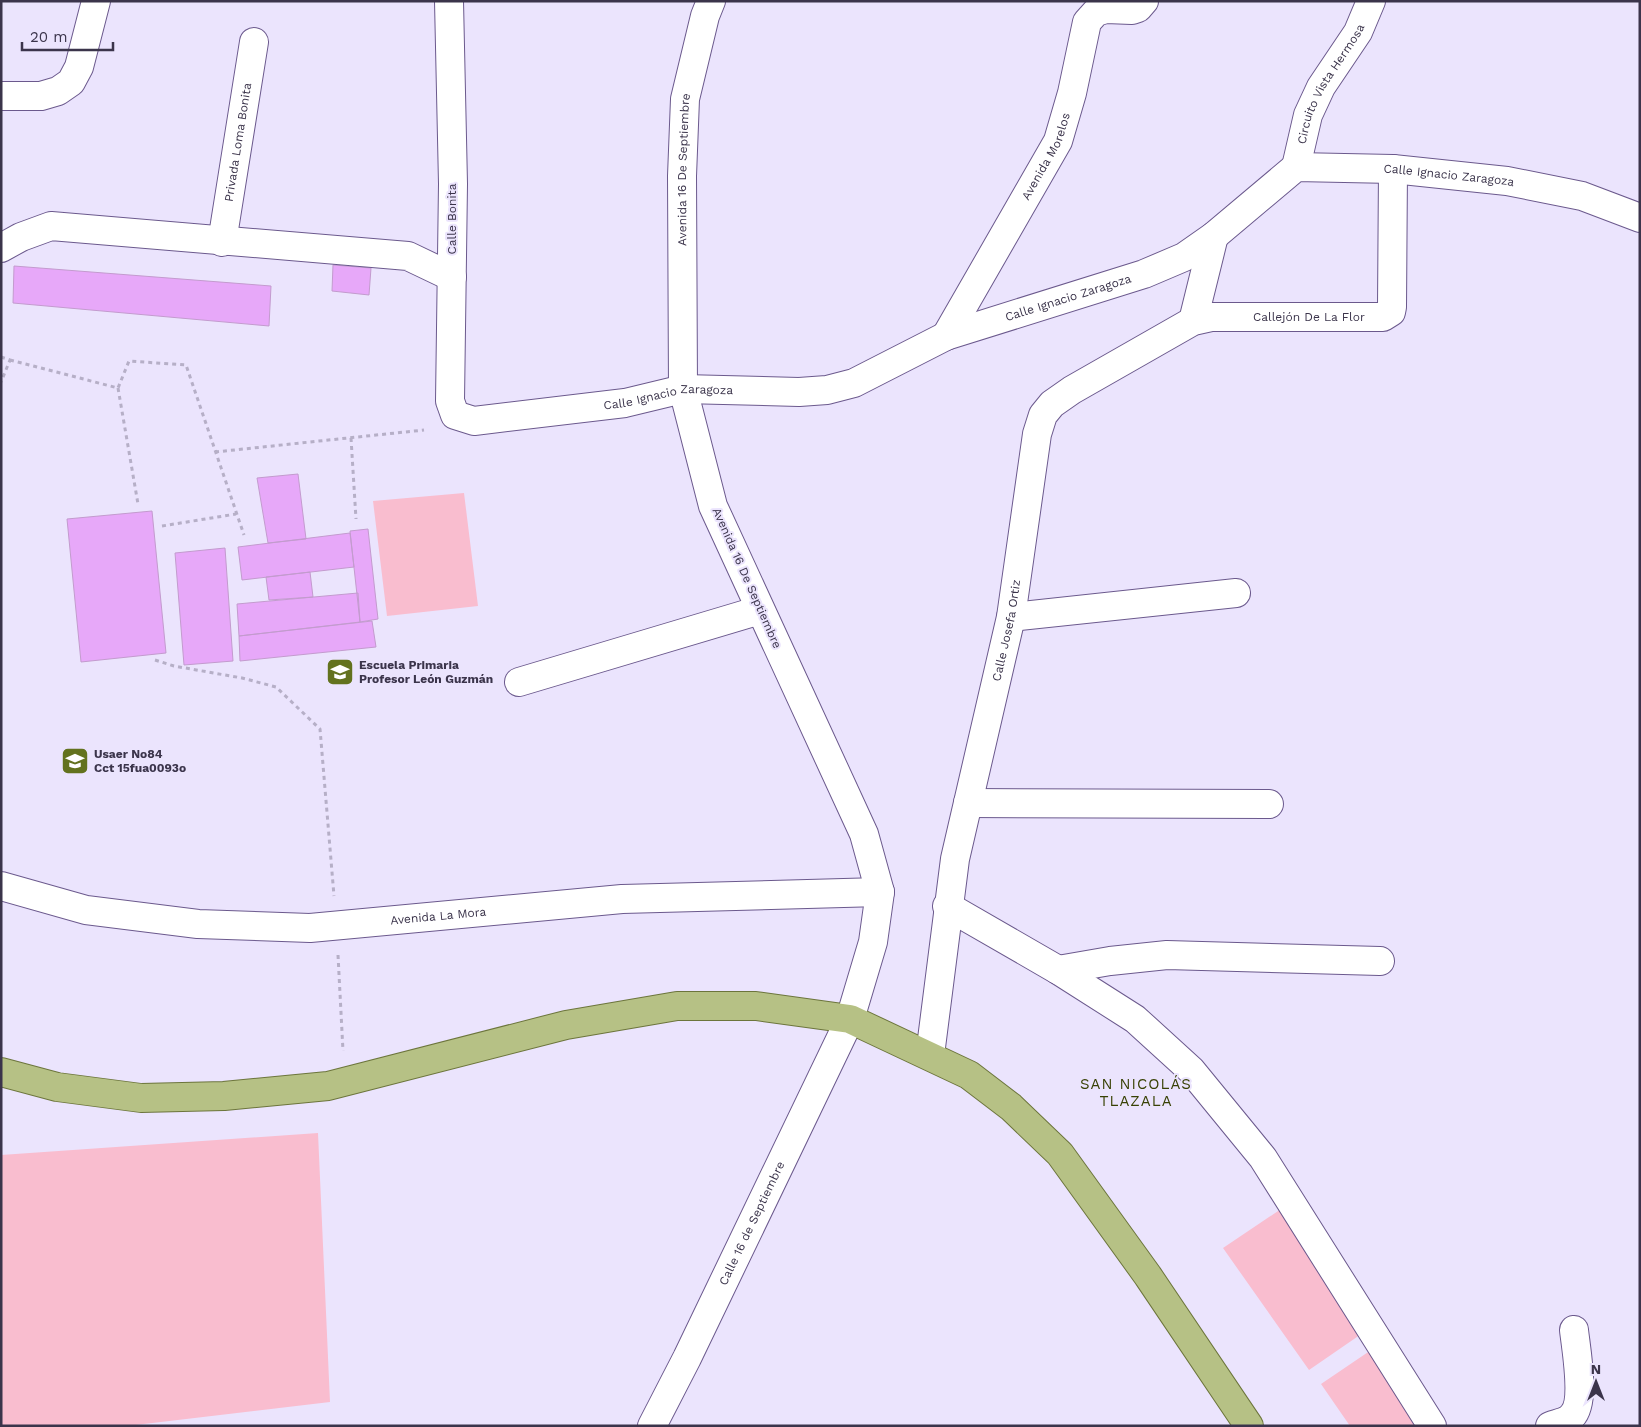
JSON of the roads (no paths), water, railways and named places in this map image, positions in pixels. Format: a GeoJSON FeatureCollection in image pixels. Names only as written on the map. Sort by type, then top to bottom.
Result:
{"type":"FeatureCollection","features":[{"type":"Feature","properties":{"kind":"main road"},"geometry":{"type":"LineString","coordinates":[[1,1072],[57,1087],[140,1098],[224,1096],[328,1086],[566,1025],[677,1006],[756,1006],[850,1019],[969,1075],[1011,1107],[1060,1154],[1148,1276],[1249,1426]]}},
{"type":"Feature","properties":{"kind":"street"},"geometry":{"type":"LineString","coordinates":[[1,96],[41,96],[58,91],[71,82],[79,67],[96,1]]}},
{"type":"Feature","properties":{"kind":"street","name":"Calle Bonita"},"geometry":{"type":"LineString","coordinates":[[449,1],[452,277],[450,401],[455,415],[474,421]]}},
{"type":"Feature","properties":{"kind":"street","name":"Avenida 16 De Septiembre"},"geometry":{"type":"LineString","coordinates":[[711,1],[705,16],[685,99],[682,176],[683,389],[714,506],[864,834],[880,892],[873,942],[850,1019]]}},
{"type":"Feature","properties":{"kind":"street","name":"Avenida Morelos"},"geometry":{"type":"LineString","coordinates":[[946,336],[1058,141],[1072,93],[1086,22],[1096,12],[1106,9],[1132,10],[1138,8],[1144,1]]}},
{"type":"Feature","properties":{"kind":"street","name":"Circuito Vista Hermosa"},"geometry":{"type":"LineString","coordinates":[[1296,167],[1308,115],[1321,87],[1358,32],[1371,1]]}},
{"type":"Feature","properties":{"kind":"street","name":"Privada Loma Bonita"},"geometry":{"type":"LineString","coordinates":[[222,242],[254,42]]}},
{"type":"Feature","properties":{"kind":"street","name":"Calle Ignacio Zaragoza"},"geometry":{"type":"LineString","coordinates":[[474,421],[625,403],[683,389],[799,392],[827,390],[854,383],[946,336],[1144,274],[1184,257],[1214,236],[1296,167],[1393,169],[1506,181],[1582,196],[1640,218]]}},
{"type":"Feature","properties":{"kind":"street","name":"Callejón De La Flor"},"geometry":{"type":"LineString","coordinates":[[1228,316],[1383,316],[1388,314],[1392,307],[1393,169]]}},
{"type":"Feature","properties":{"kind":"street"},"geometry":{"type":"LineString","coordinates":[[1,248],[21,237],[51,226],[222,242],[408,256],[452,277]]}},
{"type":"Feature","properties":{"kind":"street"},"geometry":{"type":"LineString","coordinates":[[1194,320],[1214,236]]}},
{"type":"Feature","properties":{"kind":"street","name":"Calle Josefa Ortiz"},"geometry":{"type":"LineString","coordinates":[[930,1056],[955,859],[1011,617],[1037,434],[1043,415],[1052,404],[1072,390],[1194,320],[1211,316],[1228,316]]}},
{"type":"Feature","properties":{"kind":"street"},"geometry":{"type":"LineString","coordinates":[[1011,617],[1236,593]]}},
{"type":"Feature","properties":{"kind":"street"},"geometry":{"type":"LineString","coordinates":[[519,682],[760,610]]}},
{"type":"Feature","properties":{"kind":"street"},"geometry":{"type":"LineString","coordinates":[[968,803],[1269,804]]}},
{"type":"Feature","properties":{"kind":"street","name":"Avenida La Mora"},"geometry":{"type":"LineString","coordinates":[[1,886],[86,910],[198,924],[310,928],[622,900],[880,892]]}},
{"type":"Feature","properties":{"kind":"street"},"geometry":{"type":"LineString","coordinates":[[948,906],[1058,970],[1135,1019],[1197,1077],[1264,1158],[1432,1426]]}},
{"type":"Feature","properties":{"kind":"street"},"geometry":{"type":"LineString","coordinates":[[1058,970],[1167,954],[1380,961]]}},
{"type":"Feature","properties":{"kind":"street","name":"Calle 16 de Septiembre"},"geometry":{"type":"LineString","coordinates":[[652,1426],[687,1358],[850,1019]]}},
{"type":"Feature","properties":{"kind":"street"},"geometry":{"type":"LineString","coordinates":[[1550,1426],[1567,1420],[1574,1415],[1580,1397],[1574,1330]]}},
{"type":"Feature","properties":{"kind":"place","name":"Escuela Primaria Profesor León Guzmán"},"geometry":{"type":"Point","coordinates":[340,672]}},
{"type":"Feature","properties":{"kind":"place","name":"Usaer No84 Cct 15fua0093o"},"geometry":{"type":"Point","coordinates":[75,761]}},
{"type":"Feature","properties":{"kind":"district","name":"SAN NICOLÁS TLAZALA"},"geometry":{"type":"Point","coordinates":[1136,1092]}}]}
